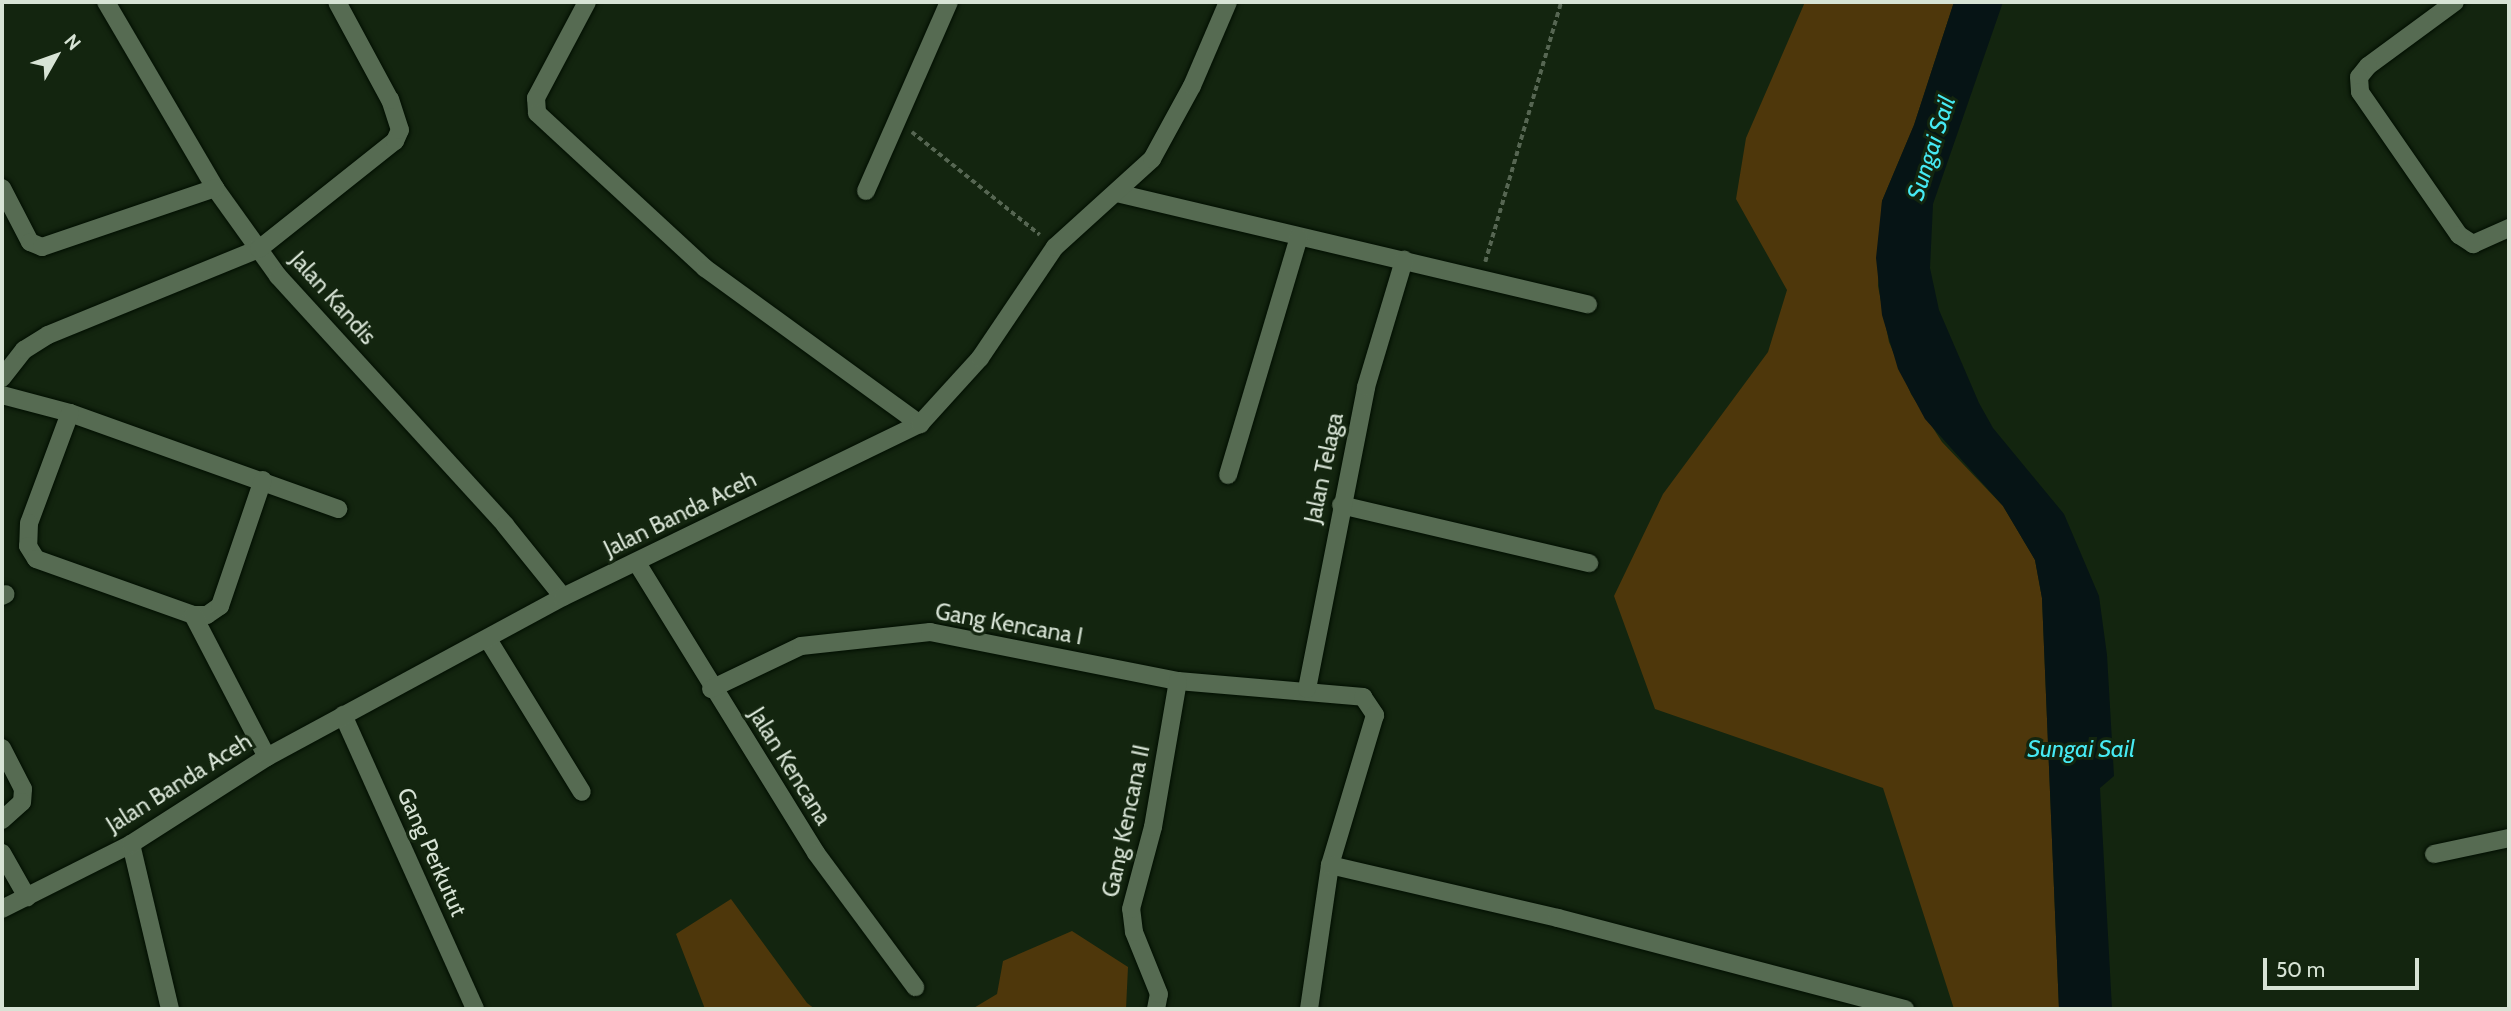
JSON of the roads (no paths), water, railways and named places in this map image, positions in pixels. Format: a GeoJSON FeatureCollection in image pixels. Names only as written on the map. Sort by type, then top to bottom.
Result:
{"type":"FeatureCollection","features":[{"type":"Feature","properties":{"kind":"street","name":"Jalan Kandis"},"geometry":{"type":"LineString","coordinates":[[106,2],[215,188],[259,249],[505,525],[563,597]]}},
{"type":"Feature","properties":{"kind":"street"},"geometry":{"type":"LineString","coordinates":[[2,378],[24,350],[48,335],[259,249],[395,141],[400,130],[370,55],[337,2]]}},
{"type":"Feature","properties":{"kind":"street"},"geometry":{"type":"LineString","coordinates":[[587,2],[536,99],[537,113],[705,268],[920,424]]}},
{"type":"Feature","properties":{"kind":"street"},"geometry":{"type":"LineString","coordinates":[[866,191],[949,2]]}},
{"type":"Feature","properties":{"kind":"street","name":"Jalan Banda Aceh"},"geometry":{"type":"LineString","coordinates":[[2,909],[131,844],[267,757],[489,641],[563,597],[920,424],[980,358],[1055,247],[1117,193],[1160,149],[1228,2]]}},
{"type":"Feature","properties":{"kind":"street"},"geometry":{"type":"LineString","coordinates":[[2455,2],[2368,66],[2359,77],[2360,92],[2459,235],[2473,244],[2509,228]]}},
{"type":"Feature","properties":{"kind":"street"},"geometry":{"type":"LineString","coordinates":[[2,188],[30,242],[42,247],[215,188]]}},
{"type":"Feature","properties":{"kind":"street"},"geometry":{"type":"LineString","coordinates":[[1117,193],[1588,304]]}},
{"type":"Feature","properties":{"kind":"street"},"geometry":{"type":"LineString","coordinates":[[1228,475],[1299,237]]}},
{"type":"Feature","properties":{"kind":"street","name":"Jalan Telaga"},"geometry":{"type":"LineString","coordinates":[[1307,689],[1366,387],[1404,260]]}},
{"type":"Feature","properties":{"kind":"street"},"geometry":{"type":"LineString","coordinates":[[2,395],[70,413],[338,509]]}},
{"type":"Feature","properties":{"kind":"street"},"geometry":{"type":"LineString","coordinates":[[70,413],[29,523],[28,546],[36,559],[193,615],[207,615],[220,606],[263,480]]}},
{"type":"Feature","properties":{"kind":"street"},"geometry":{"type":"LineString","coordinates":[[1341,505],[1588,564]]}},
{"type":"Feature","properties":{"kind":"street","name":"Jalan Kencana"},"geometry":{"type":"LineString","coordinates":[[637,563],[711,689],[844,894],[915,987]]}},
{"type":"Feature","properties":{"kind":"street"},"geometry":{"type":"LineString","coordinates":[[193,615],[267,757]]}},
{"type":"Feature","properties":{"kind":"street","name":"Gang Kencana I"},"geometry":{"type":"LineString","coordinates":[[711,689],[801,646],[930,632],[1178,681],[1307,689],[1363,697],[1375,715],[1331,865]]}},
{"type":"Feature","properties":{"kind":"street"},"geometry":{"type":"LineString","coordinates":[[489,641],[582,792]]}},
{"type":"Feature","properties":{"kind":"street","name":"Gang Kencana II"},"geometry":{"type":"LineString","coordinates":[[1156,1009],[1159,994],[1135,932],[1130,909],[1153,827],[1178,681]]}},
{"type":"Feature","properties":{"kind":"street","name":"Gang Perkutut"},"geometry":{"type":"LineString","coordinates":[[343,715],[475,1009]]}},
{"type":"Feature","properties":{"kind":"street"},"geometry":{"type":"LineString","coordinates":[[2,748],[23,789],[22,802],[2,820]]}},
{"type":"Feature","properties":{"kind":"street"},"geometry":{"type":"LineString","coordinates":[[2434,854],[2509,838]]}},
{"type":"Feature","properties":{"kind":"street"},"geometry":{"type":"LineString","coordinates":[[131,844],[170,1009]]}},
{"type":"Feature","properties":{"kind":"street"},"geometry":{"type":"LineString","coordinates":[[2,853],[27,897]]}},
{"type":"Feature","properties":{"kind":"street"},"geometry":{"type":"LineString","coordinates":[[1309,1009],[1331,865],[1558,918],[1905,1009]]}},
{"type":"Feature","properties":{"kind":"water","name":"Sungai Sail"},"geometry":{"type":"Polygon","coordinates":[[[1954,2],[2003,2],[1933,204],[1930,268],[1939,310],[1979,403],[1993,428],[2064,514],[2099,596],[2107,655],[2114,776],[2100,788],[2112,1009],[2059,1009],[2042,598],[2035,560],[2003,506],[1925,419],[1898,369],[1882,315],[1876,258],[1882,201],[1914,125],[1954,2]]]}}]}
